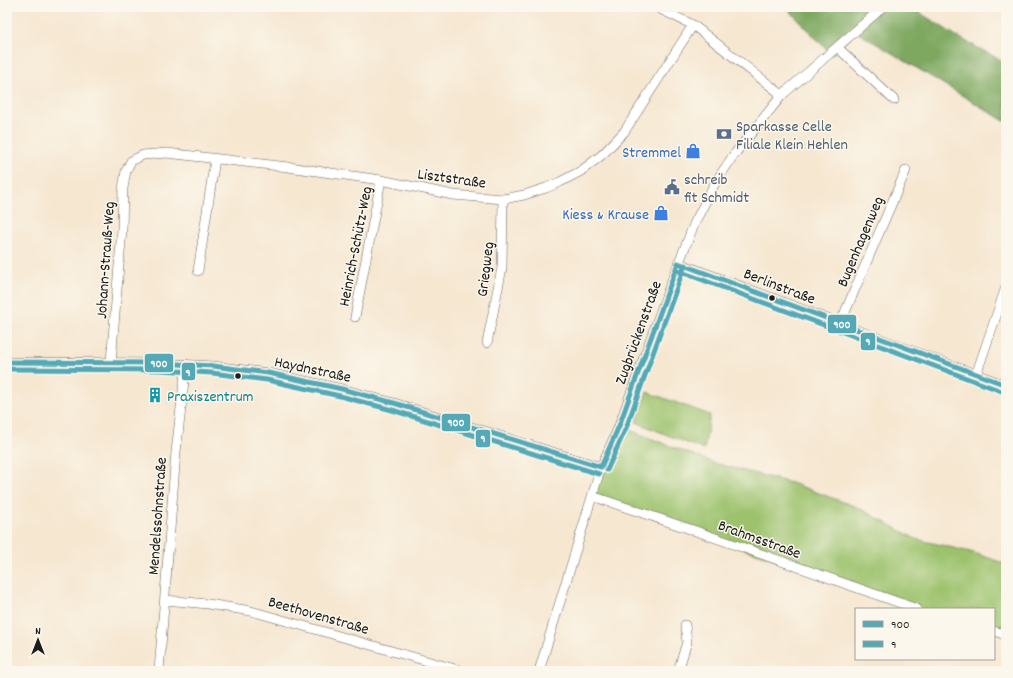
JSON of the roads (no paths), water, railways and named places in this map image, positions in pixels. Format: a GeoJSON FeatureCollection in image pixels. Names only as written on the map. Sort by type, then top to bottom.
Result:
{"type":"FeatureCollection","features":[{"type":"Feature","properties":{"kind":"street"},"geometry":{"type":"LineString","coordinates":[[656,7],[692,25],[782,95]]}},
{"type":"Feature","properties":{"kind":"street","name":"Zugbrückenstraße"},"geometry":{"type":"LineString","coordinates":[[539,671],[602,467],[619,426],[678,263],[695,222],[732,156],[782,95],[883,7]]}},
{"type":"Feature","properties":{"kind":"street","name":"Lisztstraße"},"geometry":{"type":"LineString","coordinates":[[132,161],[144,155],[167,153],[288,167],[381,180],[453,195],[503,199],[546,188],[581,171],[603,154],[624,132],[692,25]]}},
{"type":"Feature","properties":{"kind":"street"},"geometry":{"type":"LineString","coordinates":[[837,47],[894,100]]}},
{"type":"Feature","properties":{"kind":"street"},"geometry":{"type":"LineString","coordinates":[[198,271],[214,159]]}},
{"type":"Feature","properties":{"kind":"street","name":"Johann-Strauß-Weg"},"geometry":{"type":"LineString","coordinates":[[112,362],[122,229],[123,188],[126,171],[132,161]]}},
{"type":"Feature","properties":{"kind":"street","name":"Bugenhagenweg"},"geometry":{"type":"LineString","coordinates":[[840,324],[906,170]]}},
{"type":"Feature","properties":{"kind":"street","name":"Heinrich-Schütz-Weg"},"geometry":{"type":"LineString","coordinates":[[355,317],[381,180]]}},
{"type":"Feature","properties":{"kind":"street","name":"Griegweg"},"geometry":{"type":"LineString","coordinates":[[487,343],[502,268],[503,199]]}},
{"type":"Feature","properties":{"kind":"street","name":"Berlinstraße"},"geometry":{"type":"LineString","coordinates":[[678,263],[1006,385]]}},
{"type":"Feature","properties":{"kind":"street"},"geometry":{"type":"LineString","coordinates":[[976,375],[1006,287]]}},
{"type":"Feature","properties":{"kind":"street","name":"Haydnstraße"},"geometry":{"type":"LineString","coordinates":[[7,362],[186,364],[268,373],[342,389],[394,403],[602,467]]}},
{"type":"Feature","properties":{"kind":"street","name":"Mendelssohnstraße"},"geometry":{"type":"LineString","coordinates":[[159,671],[176,452],[186,364]]}},
{"type":"Feature","properties":{"kind":"street","name":"Brahmsstraße"},"geometry":{"type":"LineString","coordinates":[[592,496],[914,608]]}},
{"type":"Feature","properties":{"kind":"street","name":"Beethovenstraße"},"geometry":{"type":"LineString","coordinates":[[164,600],[208,604],[252,611],[462,671]]}},
{"type":"Feature","properties":{"kind":"street"},"geometry":{"type":"LineString","coordinates":[[678,671],[687,642],[685,626]]}},
{"type":"Feature","properties":{"kind":"street"},"geometry":{"type":"LineString","coordinates":[[995,631],[1006,635]]}},
{"type":"Feature","properties":{"kind":"place","name":"Sparkasse Celle Filiale Klein Hehlen"},"geometry":{"type":"Point","coordinates":[724,134]}},
{"type":"Feature","properties":{"kind":"place","name":"Stremmel"},"geometry":{"type":"Point","coordinates":[693,151]}},
{"type":"Feature","properties":{"kind":"place","name":"schreib fit Schmidt"},"geometry":{"type":"Point","coordinates":[672,187]}},
{"type":"Feature","properties":{"kind":"place","name":"Kiess & Krause"},"geometry":{"type":"Point","coordinates":[661,213]}},
{"type":"Feature","properties":{"kind":"place","name":"Praxiszentrum"},"geometry":{"type":"Point","coordinates":[155,395]}}]}
